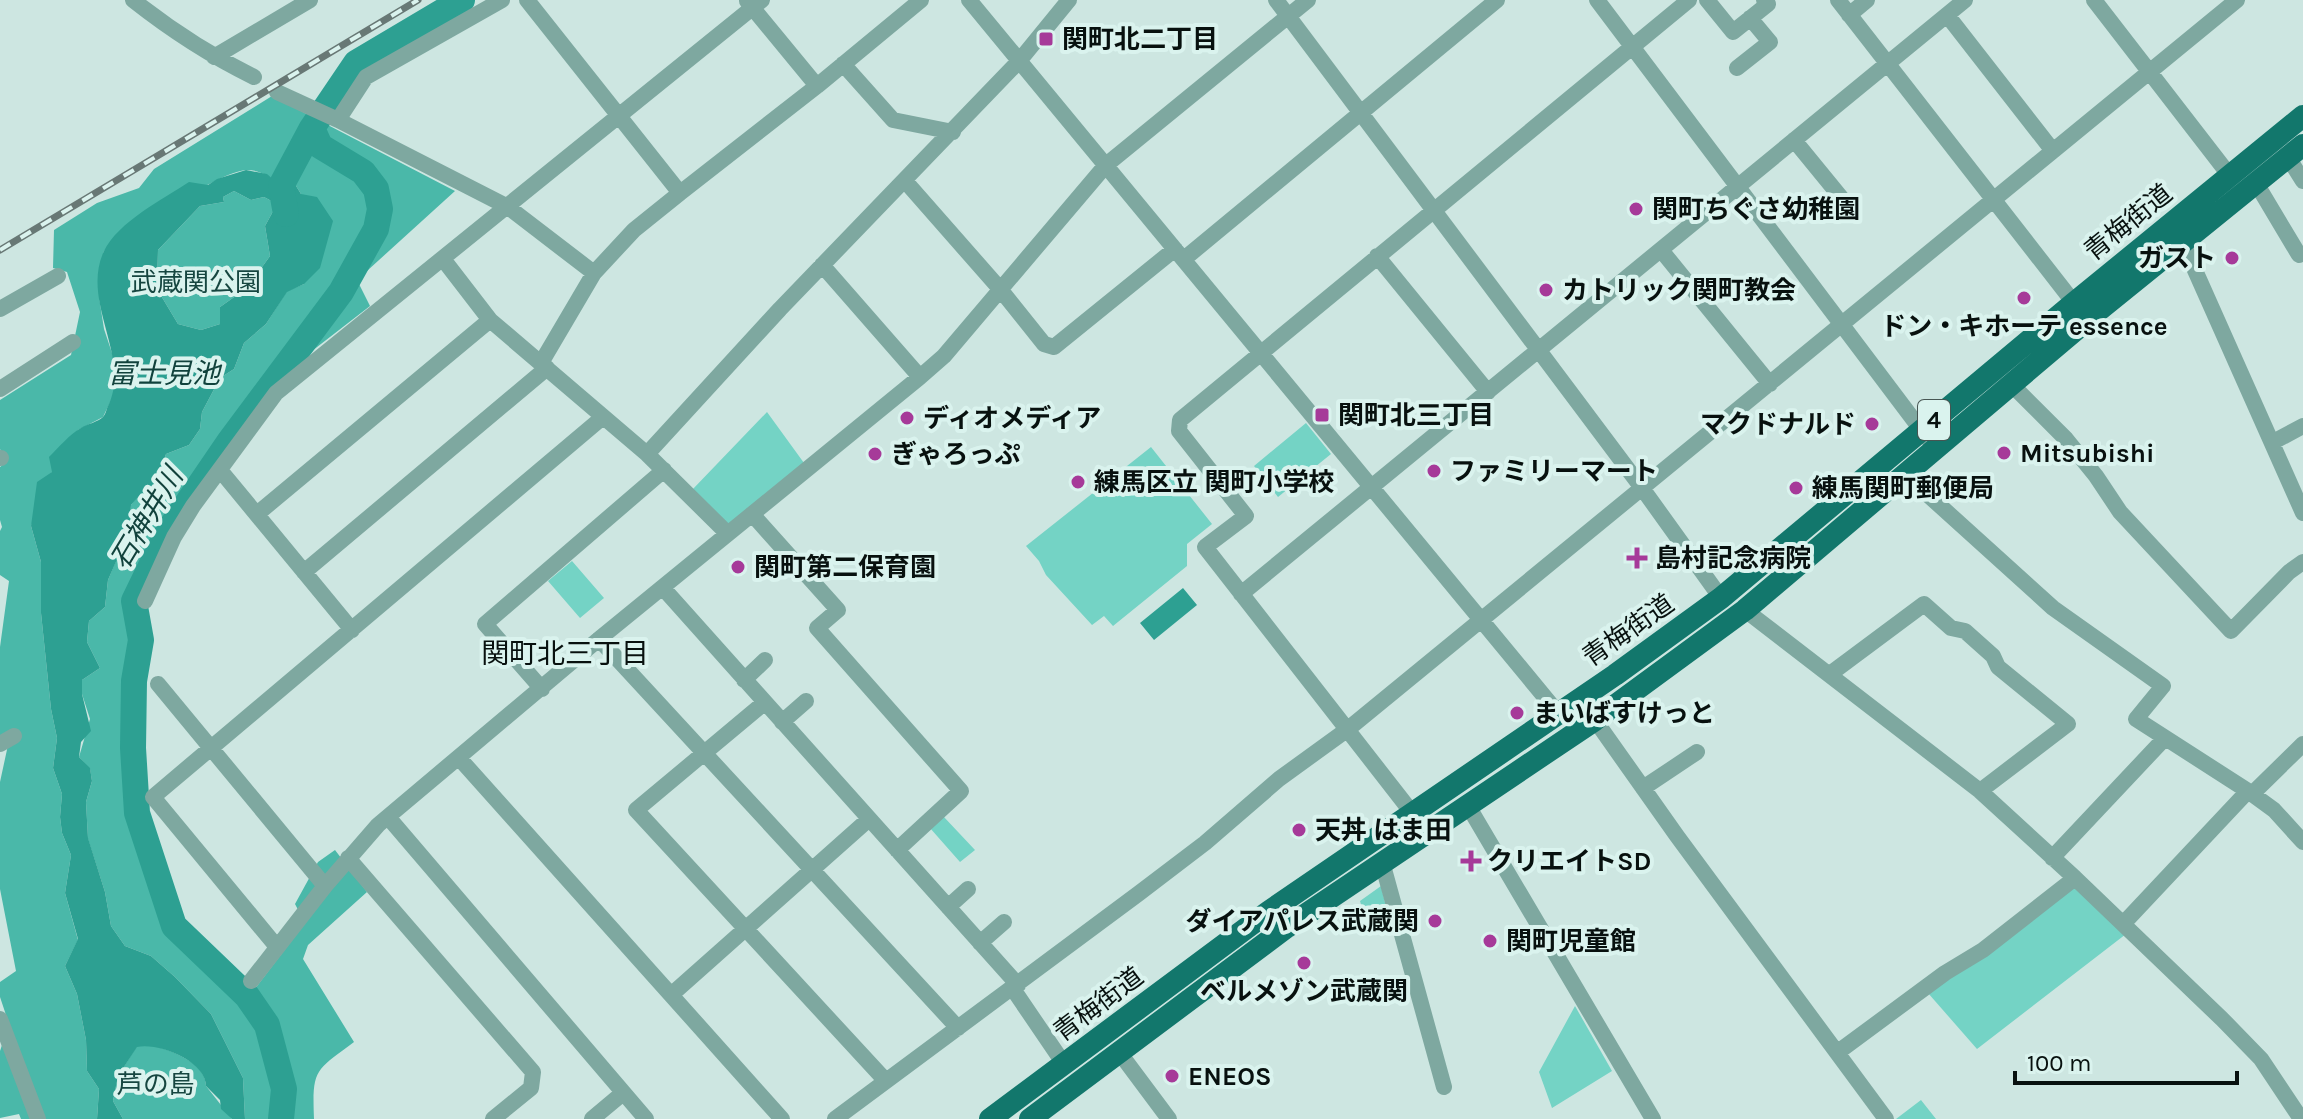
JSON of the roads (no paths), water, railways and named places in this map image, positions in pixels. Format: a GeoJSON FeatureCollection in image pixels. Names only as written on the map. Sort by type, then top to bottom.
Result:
{"type":"FeatureCollection","features":[{"type":"Feature","properties":{"kind":"main road","name":"青梅街道"},"geometry":{"type":"LineString","coordinates":[[990,1119],[1268,912],[1721,598],[2303,116]]}},
{"type":"Feature","properties":{"kind":"main road","name":"青梅街道"},"geometry":{"type":"LineString","coordinates":[[1030,1119],[1276,935],[1595,720],[1745,610],[2182,241],[2296,151]]}},
{"type":"Feature","properties":{"kind":"street"},"geometry":{"type":"LineString","coordinates":[[133,0],[164,25],[214,57],[254,77]]}},
{"type":"Feature","properties":{"kind":"street"},"geometry":{"type":"LineString","coordinates":[[214,57],[310,0]]}},
{"type":"Feature","properties":{"kind":"street"},"geometry":{"type":"LineString","coordinates":[[335,118],[366,77],[502,0]]}},
{"type":"Feature","properties":{"kind":"street"},"geometry":{"type":"LineString","coordinates":[[527,0],[680,193]]}},
{"type":"Feature","properties":{"kind":"street"},"geometry":{"type":"LineString","coordinates":[[304,572],[544,366],[594,273],[634,230],[921,0]]}},
{"type":"Feature","properties":{"kind":"street"},"geometry":{"type":"LineString","coordinates":[[969,0],[1558,713],[1595,720],[1886,1119]]}},
{"type":"Feature","properties":{"kind":"street"},"geometry":{"type":"LineString","coordinates":[[647,454],[822,265],[906,182],[1020,60],[1069,0]]}},
{"type":"Feature","properties":{"kind":"street"},"geometry":{"type":"LineString","coordinates":[[1276,0],[1721,598]]}},
{"type":"Feature","properties":{"kind":"street"},"geometry":{"type":"LineString","coordinates":[[251,981],[348,858],[388,817],[944,356],[1106,165],[1308,0]]}},
{"type":"Feature","properties":{"kind":"street"},"geometry":{"type":"LineString","coordinates":[[906,182],[1044,344],[1054,347],[1361,114],[1497,0]]}},
{"type":"Feature","properties":{"kind":"street"},"geometry":{"type":"LineString","coordinates":[[1597,0],[1936,450]]}},
{"type":"Feature","properties":{"kind":"street"},"geometry":{"type":"LineString","coordinates":[[1413,814],[1205,547],[1246,516],[1179,431],[1180,420],[1689,0]]}},
{"type":"Feature","properties":{"kind":"street"},"geometry":{"type":"LineString","coordinates":[[1707,0],[1733,32],[1768,4],[1764,0]]}},
{"type":"Feature","properties":{"kind":"street"},"geometry":{"type":"LineString","coordinates":[[1838,0],[2074,303]]}},
{"type":"Feature","properties":{"kind":"street"},"geometry":{"type":"LineString","coordinates":[[1849,15],[1867,0]]}},
{"type":"Feature","properties":{"kind":"street"},"geometry":{"type":"LineString","coordinates":[[1241,594],[1965,0]]}},
{"type":"Feature","properties":{"kind":"street"},"geometry":{"type":"LineString","coordinates":[[2094,0],[2230,176]]}},
{"type":"Feature","properties":{"kind":"street"},"geometry":{"type":"LineString","coordinates":[[835,1119],[1016,987],[1205,843],[1279,779],[1348,729],[2237,0]]}},
{"type":"Feature","properties":{"kind":"street"},"geometry":{"type":"LineString","coordinates":[[145,601],[174,537],[276,393],[508,207],[753,3],[817,86]]}},
{"type":"Feature","properties":{"kind":"street"},"geometry":{"type":"LineString","coordinates":[[1947,15],[2053,151]]}},
{"type":"Feature","properties":{"kind":"street"},"geometry":{"type":"LineString","coordinates":[[1737,68],[1770,42],[1750,18]]}},
{"type":"Feature","properties":{"kind":"street"},"geometry":{"type":"LineString","coordinates":[[843,64],[893,120],[953,132]]}},
{"type":"Feature","properties":{"kind":"street"},"geometry":{"type":"LineString","coordinates":[[277,92],[335,118],[508,207],[594,273]]}},
{"type":"Feature","properties":{"kind":"street"},"geometry":{"type":"LineString","coordinates":[[1794,140],[1848,206]]}},
{"type":"Feature","properties":{"kind":"street"},"geometry":{"type":"LineString","coordinates":[[2296,151],[2303,181]]}},
{"type":"Feature","properties":{"kind":"street"},"geometry":{"type":"LineString","coordinates":[[2256,183],[2299,255]]}},
{"type":"Feature","properties":{"kind":"street"},"geometry":{"type":"LineString","coordinates":[[2182,241],[2302,505]]}},
{"type":"Feature","properties":{"kind":"street"},"geometry":{"type":"LineString","coordinates":[[1661,250],[1770,384]]}},
{"type":"Feature","properties":{"kind":"street"},"geometry":{"type":"LineString","coordinates":[[1377,256],[1488,392]]}},
{"type":"Feature","properties":{"kind":"street"},"geometry":{"type":"LineString","coordinates":[[443,259],[490,320],[647,454],[728,534]]}},
{"type":"Feature","properties":{"kind":"street"},"geometry":{"type":"LineString","coordinates":[[822,265],[920,377]]}},
{"type":"Feature","properties":{"kind":"street"},"geometry":{"type":"LineString","coordinates":[[0,309],[58,276]]}},
{"type":"Feature","properties":{"kind":"street"},"geometry":{"type":"LineString","coordinates":[[257,514],[490,320]]}},
{"type":"Feature","properties":{"kind":"street"},"geometry":{"type":"LineString","coordinates":[[0,389],[73,342]]}},
{"type":"Feature","properties":{"kind":"street"},"geometry":{"type":"LineString","coordinates":[[2012,385],[2066,439],[2120,512],[2231,631],[2289,572],[2303,562]]}},
{"type":"Feature","properties":{"kind":"street"},"geometry":{"type":"LineString","coordinates":[[277,947],[153,797],[603,417]]}},
{"type":"Feature","properties":{"kind":"street"},"geometry":{"type":"LineString","coordinates":[[2273,442],[2303,426]]}},
{"type":"Feature","properties":{"kind":"street"},"geometry":{"type":"LineString","coordinates":[[220,470],[352,630]]}},
{"type":"Feature","properties":{"kind":"street"},"geometry":{"type":"LineString","coordinates":[[542,689],[485,624],[664,470]]}},
{"type":"Feature","properties":{"kind":"street"},"geometry":{"type":"LineString","coordinates":[[1906,475],[2053,608],[2163,686],[2136,719],[2250,792],[2274,810],[2303,842]]}},
{"type":"Feature","properties":{"kind":"street"},"geometry":{"type":"LineString","coordinates":[[752,514],[838,610],[817,628],[961,791],[897,850]]}},
{"type":"Feature","properties":{"kind":"street"},"geometry":{"type":"LineString","coordinates":[[663,588],[980,943],[1016,987],[1064,1064]]}},
{"type":"Feature","properties":{"kind":"street"},"geometry":{"type":"LineString","coordinates":[[1830,674],[1924,604],[1951,628],[1965,631],[1993,656],[1998,667],[2068,724],[1980,791]]}},
{"type":"Feature","properties":{"kind":"street"},"geometry":{"type":"LineString","coordinates":[[1745,610],[1980,791],[2075,878],[2261,1059],[2301,1119]]}},
{"type":"Feature","properties":{"kind":"street"},"geometry":{"type":"LineString","coordinates":[[599,639],[958,1028]]}},
{"type":"Feature","properties":{"kind":"street"},"geometry":{"type":"LineString","coordinates":[[744,680],[765,660]]}},
{"type":"Feature","properties":{"kind":"street"},"geometry":{"type":"LineString","coordinates":[[158,684],[325,886]]}},
{"type":"Feature","properties":{"kind":"street"},"geometry":{"type":"LineString","coordinates":[[782,722],[806,701]]}},
{"type":"Feature","properties":{"kind":"street"},"geometry":{"type":"LineString","coordinates":[[764,703],[636,810],[885,1080]]}},
{"type":"Feature","properties":{"kind":"street"},"geometry":{"type":"LineString","coordinates":[[2052,858],[2165,738]]}},
{"type":"Feature","properties":{"kind":"street"},"geometry":{"type":"LineString","coordinates":[[2123,924],[2250,792],[2303,744]]}},
{"type":"Feature","properties":{"kind":"street"},"geometry":{"type":"LineString","coordinates":[[1643,788],[1697,752]]}},
{"type":"Feature","properties":{"kind":"street"},"geometry":{"type":"LineString","coordinates":[[459,758],[782,1119]]}},
{"type":"Feature","properties":{"kind":"street"},"geometry":{"type":"LineString","coordinates":[[1467,804],[1653,1119]]}},
{"type":"Feature","properties":{"kind":"street"},"geometry":{"type":"LineString","coordinates":[[388,817],[646,1119]]}},
{"type":"Feature","properties":{"kind":"street"},"geometry":{"type":"LineString","coordinates":[[671,995],[869,819]]}},
{"type":"Feature","properties":{"kind":"street"},"geometry":{"type":"LineString","coordinates":[[348,858],[533,1072],[531,1088],[493,1119]]}},
{"type":"Feature","properties":{"kind":"street"},"geometry":{"type":"LineString","coordinates":[[1382,862],[1444,1087]]}},
{"type":"Feature","properties":{"kind":"street"},"geometry":{"type":"LineString","coordinates":[[1838,1052],[1945,973],[1983,950],[2075,878]]}},
{"type":"Feature","properties":{"kind":"street"},"geometry":{"type":"LineString","coordinates":[[948,907],[968,889]]}},
{"type":"Feature","properties":{"kind":"street"},"geometry":{"type":"LineString","coordinates":[[980,943],[1004,922]]}},
{"type":"Feature","properties":{"kind":"street"},"geometry":{"type":"LineString","coordinates":[[0,1019],[38,1119]]}},
{"type":"Feature","properties":{"kind":"street"},"geometry":{"type":"LineString","coordinates":[[1119,1052],[1169,1119]]}},
{"type":"Feature","properties":{"kind":"street"},"geometry":{"type":"LineString","coordinates":[[592,1119],[623,1093]]}},
{"type":"Feature","properties":{"kind":"water","name":"富士見池"},"geometry":{"type":"Polygon","coordinates":[[[246,170],[267,174],[276,182],[293,181],[301,194],[317,197],[333,221],[320,268],[304,284],[287,292],[266,324],[244,343],[234,369],[220,378],[202,412],[200,429],[189,445],[166,454],[156,484],[131,505],[128,557],[118,557],[108,580],[105,607],[89,621],[87,642],[100,668],[82,680],[82,694],[91,731],[81,742],[79,757],[90,768],[92,781],[86,802],[88,838],[105,892],[111,926],[125,946],[151,956],[211,1014],[243,1078],[245,1119],[232,1119],[221,1109],[220,1100],[206,1086],[204,1077],[190,1061],[157,1047],[146,1046],[137,1047],[118,1076],[113,1101],[123,1119],[97,1119],[99,1089],[87,1071],[86,1040],[77,994],[65,966],[78,939],[65,893],[71,855],[62,833],[62,794],[53,768],[57,738],[41,613],[41,562],[31,526],[37,482],[52,472],[49,457],[77,431],[103,417],[114,387],[111,349],[98,290],[98,270],[104,251],[120,230],[154,204],[189,182],[208,185],[246,170]],[[234,191],[223,197],[224,202],[200,206],[158,250],[157,289],[178,324],[201,330],[220,324],[220,307],[247,288],[270,256],[265,226],[277,204],[264,197],[251,200],[234,191]]]}},
{"type":"Feature","properties":{"kind":"water"},"geometry":{"type":"Polygon","coordinates":[[[1183,588],[1197,605],[1154,640],[1140,623],[1183,588]]]}},
{"type":"Feature","properties":{"kind":"waterway","name":"石神井川"},"geometry":{"type":"LineString","coordinates":[[286,214],[281,186],[312,128],[356,63],[462,0]]}},
{"type":"Feature","properties":{"kind":"waterway","name":"石神井川"},"geometry":{"type":"LineString","coordinates":[[281,1119],[284,1089],[267,1025],[247,996],[174,926],[137,813],[133,748],[134,681],[141,640],[134,601],[167,533],[229,442],[341,292],[376,229],[380,209],[376,189],[363,172],[320,146],[312,128]]}},
{"type":"Feature","properties":{"kind":"railway"},"geometry":{"type":"LineString","coordinates":[[0,250],[418,0]]}},
{"type":"Feature","properties":{"kind":"place","name":"関町北二丁目"},"geometry":{"type":"Point","coordinates":[1046,39]}},
{"type":"Feature","properties":{"kind":"place","name":"関町ちぐさ幼稚園"},"geometry":{"type":"Point","coordinates":[1636,209]}},
{"type":"Feature","properties":{"kind":"place","name":"ガスト"},"geometry":{"type":"Point","coordinates":[2232,258]}},
{"type":"Feature","properties":{"kind":"place","name":"カトリック関町教会"},"geometry":{"type":"Point","coordinates":[1546,290]}},
{"type":"Feature","properties":{"kind":"place","name":"ドン・キホーテ essence"},"geometry":{"type":"Point","coordinates":[2024,298]}},
{"type":"Feature","properties":{"kind":"place","name":"関町北三丁目"},"geometry":{"type":"Point","coordinates":[1322,415]}},
{"type":"Feature","properties":{"kind":"place","name":"ディオメディア"},"geometry":{"type":"Point","coordinates":[907,418]}},
{"type":"Feature","properties":{"kind":"place","name":"マクドナルド"},"geometry":{"type":"Point","coordinates":[1872,424]}},
{"type":"Feature","properties":{"kind":"place","name":"Mitsubishi"},"geometry":{"type":"Point","coordinates":[2004,453]}},
{"type":"Feature","properties":{"kind":"place","name":"ぎゃろっぷ"},"geometry":{"type":"Point","coordinates":[875,454]}},
{"type":"Feature","properties":{"kind":"place","name":"ファミリーマート"},"geometry":{"type":"Point","coordinates":[1434,471]}},
{"type":"Feature","properties":{"kind":"place","name":"練馬区立 関町小学校"},"geometry":{"type":"Point","coordinates":[1078,482]}},
{"type":"Feature","properties":{"kind":"place","name":"練馬関町郵便局"},"geometry":{"type":"Point","coordinates":[1796,488]}},
{"type":"Feature","properties":{"kind":"place","name":"島村記念病院"},"geometry":{"type":"Point","coordinates":[1637,558]}},
{"type":"Feature","properties":{"kind":"place","name":"関町第二保育園"},"geometry":{"type":"Point","coordinates":[738,567]}},
{"type":"Feature","properties":{"kind":"place","name":"まいばすけっと"},"geometry":{"type":"Point","coordinates":[1517,713]}},
{"type":"Feature","properties":{"kind":"place","name":"天丼 はま田"},"geometry":{"type":"Point","coordinates":[1299,830]}},
{"type":"Feature","properties":{"kind":"place","name":"クリエイトSD"},"geometry":{"type":"Point","coordinates":[1471,861]}},
{"type":"Feature","properties":{"kind":"place","name":"ダイアパレス武蔵関"},"geometry":{"type":"Point","coordinates":[1435,921]}},
{"type":"Feature","properties":{"kind":"place","name":"関町児童館"},"geometry":{"type":"Point","coordinates":[1490,941]}},
{"type":"Feature","properties":{"kind":"place","name":"ベルメゾン武蔵関"},"geometry":{"type":"Point","coordinates":[1304,963]}},
{"type":"Feature","properties":{"kind":"place","name":"ENEOS"},"geometry":{"type":"Point","coordinates":[1172,1076]}},
{"type":"Feature","properties":{"kind":"district","name":"関町北三丁目"},"geometry":{"type":"Point","coordinates":[565,653]}},
{"type":"Feature","properties":{"kind":"park label","name":"武蔵関公園"},"geometry":{"type":"Point","coordinates":[196,282]}},
{"type":"Feature","properties":{"kind":"park label","name":"芦の島"},"geometry":{"type":"Point","coordinates":[156,1084]}}]}
